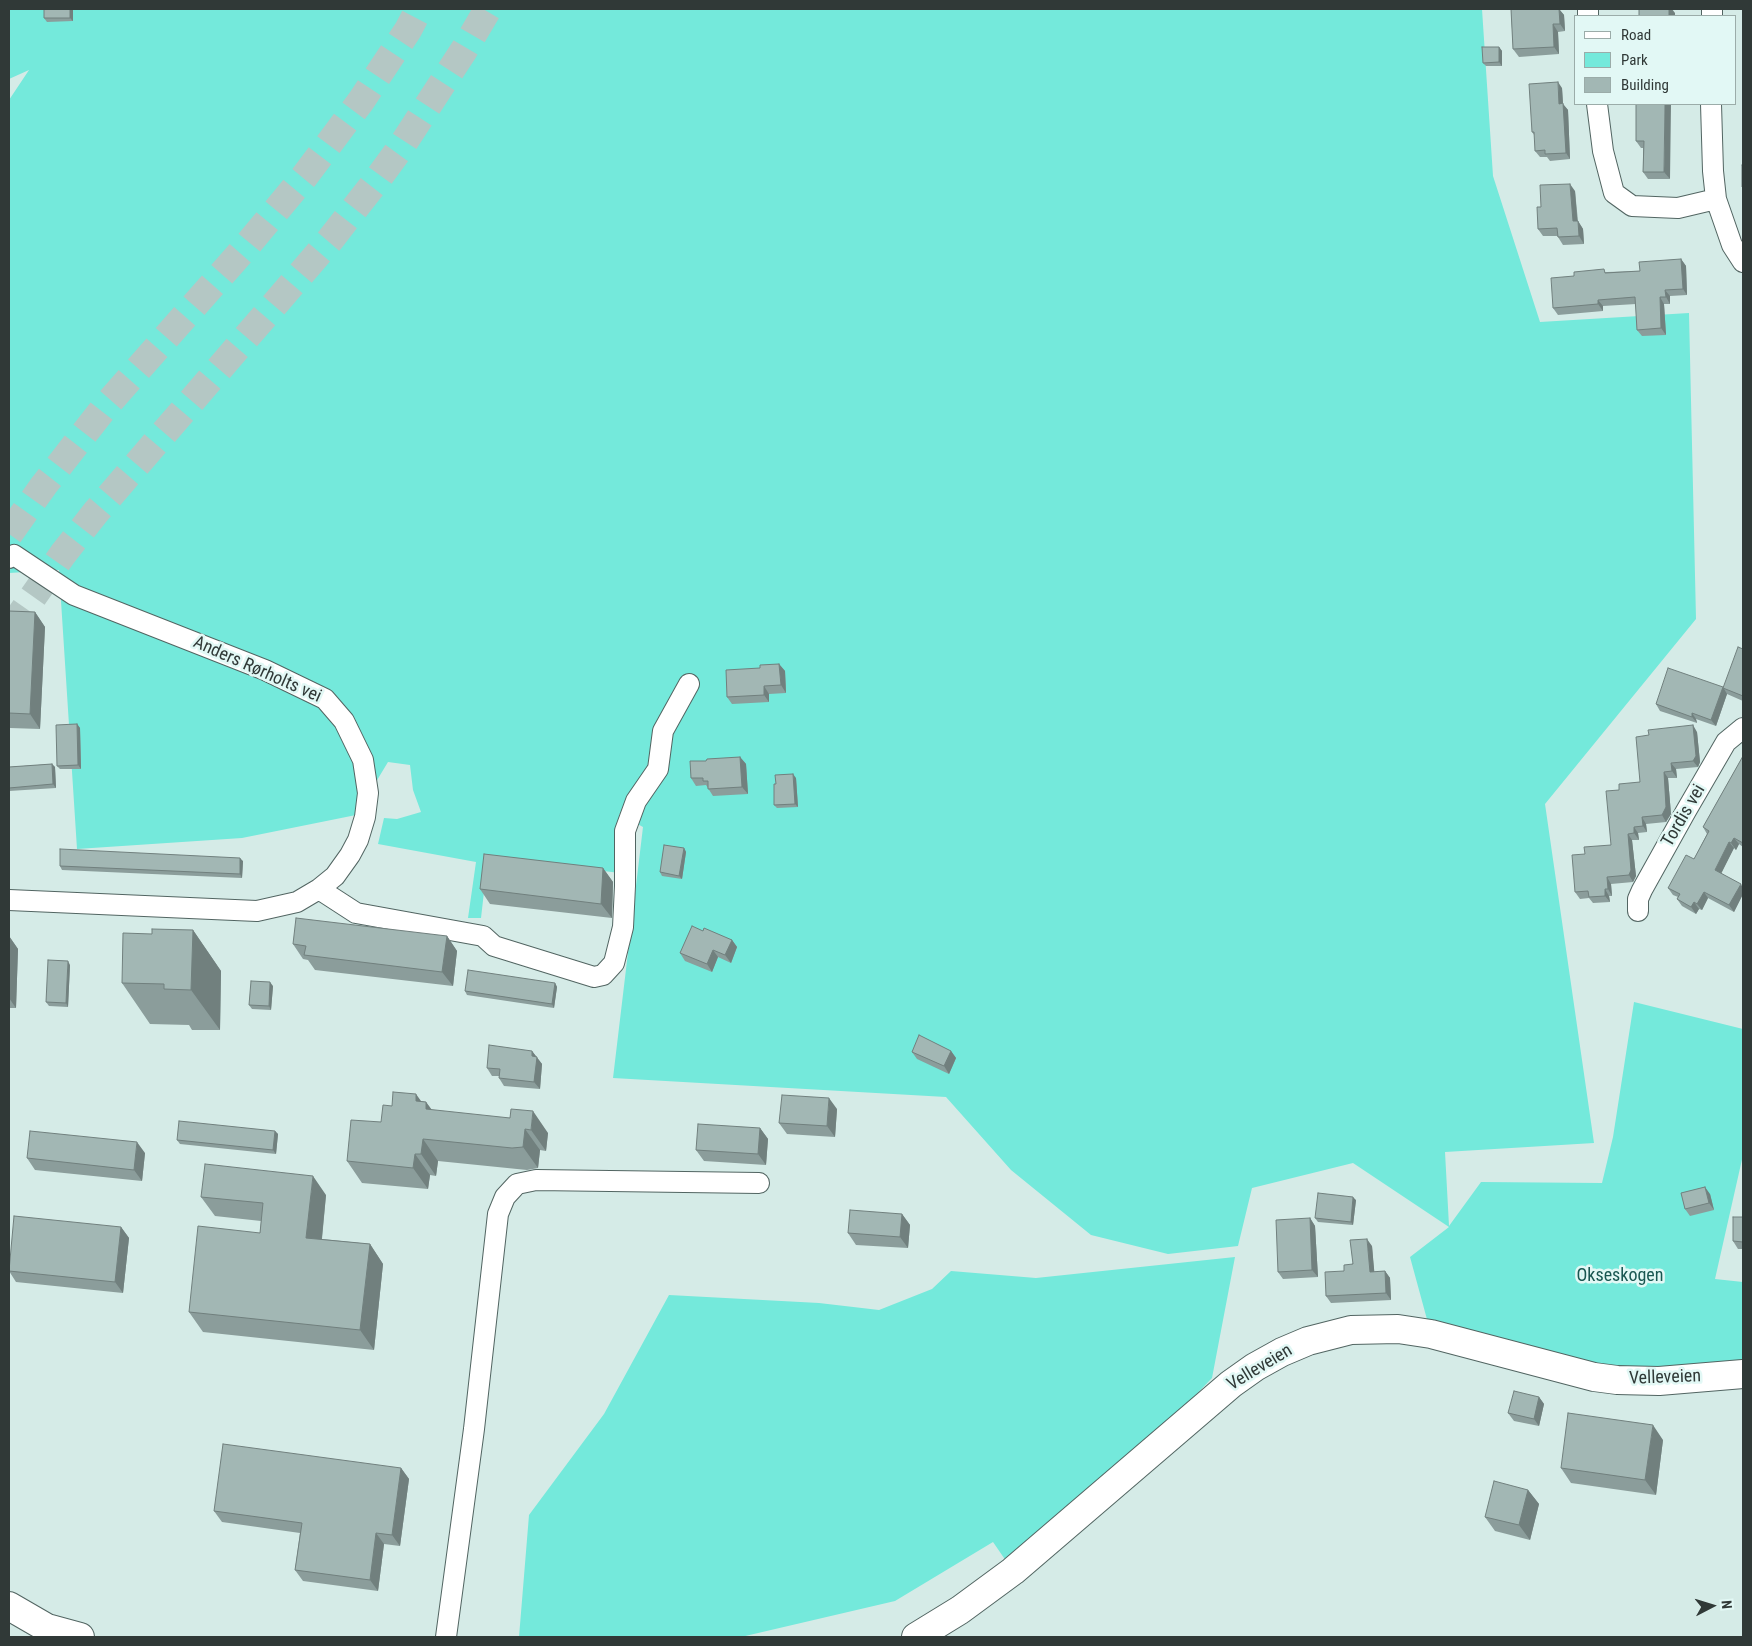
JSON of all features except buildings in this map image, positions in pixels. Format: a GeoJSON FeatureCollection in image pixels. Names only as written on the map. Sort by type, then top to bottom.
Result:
{"type":"FeatureCollection","features":[{"type":"Feature","properties":{"kind":"main road","name":"Velleveien"},"geometry":{"type":"LineString","coordinates":[[916,1637],[960,1610],[1020,1565],[1231,1384],[1255,1367],[1282,1352],[1308,1341],[1351,1330],[1398,1329],[1430,1334],[1594,1377],[1617,1380],[1659,1381],[1743,1374]]}},
{"type":"Feature","properties":{"kind":"main road"},"geometry":{"type":"LineString","coordinates":[[9,1606],[47,1628],[80,1637]]}},
{"type":"Feature","properties":{"kind":"street"},"geometry":{"type":"LineString","coordinates":[[1597,105],[1603,151],[1614,193],[1632,206],[1678,208],[1716,199]]}},
{"type":"Feature","properties":{"kind":"street"},"geometry":{"type":"LineString","coordinates":[[1710,105],[1716,199],[1732,245],[1743,262]]}},
{"type":"Feature","properties":{"kind":"street","name":"Anders Rørholts vei"},"geometry":{"type":"LineString","coordinates":[[9,900],[256,911],[297,902],[319,889],[335,876],[350,855],[358,840],[366,816],[368,793],[364,760],[344,721],[325,699],[265,670],[74,595],[10,554]]}},
{"type":"Feature","properties":{"kind":"street"},"geometry":{"type":"LineString","coordinates":[[319,889],[356,913],[484,936],[494,946],[594,977],[603,975],[614,964],[623,927],[625,831],[636,800],[658,769],[663,731],[688,684]]}},
{"type":"Feature","properties":{"kind":"street","name":"Tordis vei"},"geometry":{"type":"LineString","coordinates":[[1638,911],[1638,899],[1642,890],[1686,811],[1726,742],[1743,728]]}},
{"type":"Feature","properties":{"kind":"street"},"geometry":{"type":"LineString","coordinates":[[446,1637],[474,1429],[498,1214],[505,1197],[517,1184],[536,1180],[759,1183]]}},
{"type":"Feature","properties":{"kind":"green space","name":"Okseskogen"},"geometry":{"type":"Polygon","coordinates":[[[9,9],[1482,9],[1493,176],[1540,322],[1689,313],[1696,619],[1545,804],[1594,1143],[1445,1152],[1449,1226],[1481,1182],[1602,1183],[1613,1137],[1634,1002],[1743,1029],[1743,1155],[1715,1279],[1743,1282],[1743,1374],[1674,1380],[1431,1334],[1410,1257],[1449,1227],[1353,1163],[1252,1188],[1238,1246],[1168,1254],[1091,1235],[1011,1170],[946,1097],[613,1078],[643,827],[619,814],[620,873],[488,857],[481,918],[468,918],[476,862],[378,844],[384,818],[397,819],[421,812],[413,790],[410,765],[388,762],[356,815],[242,838],[77,849],[59,570],[9,573],[9,100],[29,70],[9,79],[9,9]]]}},
{"type":"Feature","properties":{"kind":"green space"},"geometry":{"type":"Polygon","coordinates":[[[1235,1257],[1212,1378],[1082,1513],[1013,1571],[993,1542],[895,1601],[741,1637],[519,1637],[529,1515],[604,1414],[669,1295],[819,1303],[879,1310],[932,1289],[951,1271],[1036,1278],[1235,1257]]]}},
{"type":"Feature","properties":{"kind":"tunnel"},"geometry":{"type":"LineString","coordinates":[[9,534],[44,485],[104,408],[244,249],[304,177],[361,101],[408,30],[419,9]]}},
{"type":"Feature","properties":{"kind":"tunnel"},"geometry":{"type":"LineString","coordinates":[[9,631],[63,554],[96,512],[330,240],[377,180],[401,147],[464,50],[488,9]]}}]}
